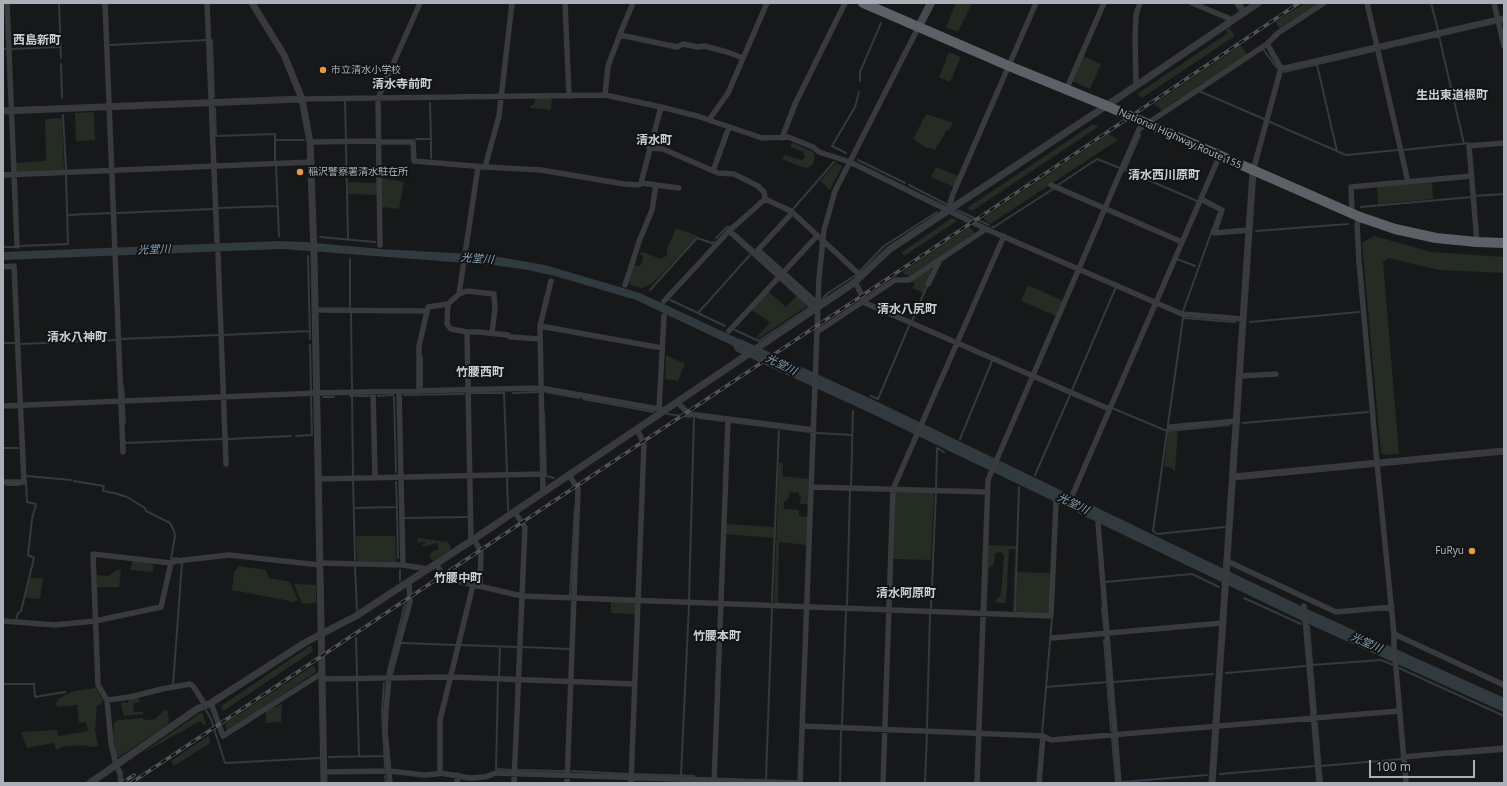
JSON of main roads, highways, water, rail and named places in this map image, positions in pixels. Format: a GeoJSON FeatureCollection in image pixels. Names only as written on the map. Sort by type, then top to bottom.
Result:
{"type":"FeatureCollection","features":[{"type":"Feature","properties":{"kind":"highway","name":"National Highway Route 155"},"geometry":{"type":"LineString","coordinates":[[864,3],[1009,66],[1107,106],[1219,157],[1356,216],[1395,229],[1436,238],[1504,243]]}},
{"type":"Feature","properties":{"kind":"main road"},"geometry":{"type":"LineString","coordinates":[[919,26],[931,3]]}},
{"type":"Feature","properties":{"kind":"water"},"geometry":{"type":"Polygon","coordinates":[[[279,241],[488,255],[545,265],[640,293],[756,347],[748,353],[636,300],[555,276],[493,265],[282,249],[3,260],[3,252],[279,241]]]}},
{"type":"Feature","properties":{"kind":"waterway"},"geometry":{"type":"LineString","coordinates":[[59,3],[61,58]]}},
{"type":"Feature","properties":{"kind":"waterway"},"geometry":{"type":"LineString","coordinates":[[1235,3],[1239,10]]}},
{"type":"Feature","properties":{"kind":"waterway"},"geometry":{"type":"LineString","coordinates":[[1431,3],[1438,30]]}},
{"type":"Feature","properties":{"kind":"waterway"},"geometry":{"type":"LineString","coordinates":[[860,81],[860,72],[881,23]]}},
{"type":"Feature","properties":{"kind":"waterway"},"geometry":{"type":"LineString","coordinates":[[1382,49],[1495,23]]}},
{"type":"Feature","properties":{"kind":"waterway"},"geometry":{"type":"LineString","coordinates":[[1439,36],[1464,144]]}},
{"type":"Feature","properties":{"kind":"waterway"},"geometry":{"type":"LineString","coordinates":[[110,45],[206,40]]}},
{"type":"Feature","properties":{"kind":"waterway"},"geometry":{"type":"LineString","coordinates":[[212,40],[214,97]]}},
{"type":"Feature","properties":{"kind":"waterway"},"geometry":{"type":"LineString","coordinates":[[11,49],[60,47]]}},
{"type":"Feature","properties":{"kind":"waterway"},"geometry":{"type":"LineString","coordinates":[[1263,49],[1277,68]]}},
{"type":"Feature","properties":{"kind":"waterway"},"geometry":{"type":"LineString","coordinates":[[1284,72],[1374,51]]}},
{"type":"Feature","properties":{"kind":"waterway"},"geometry":{"type":"LineString","coordinates":[[61,64],[62,98]]}},
{"type":"Feature","properties":{"kind":"waterway"},"geometry":{"type":"LineString","coordinates":[[1317,65],[1337,151]]}},
{"type":"Feature","properties":{"kind":"waterway"},"geometry":{"type":"LineString","coordinates":[[1199,91],[1264,119]]}},
{"type":"Feature","properties":{"kind":"waterway"},"geometry":{"type":"LineString","coordinates":[[846,153],[832,146],[855,107],[859,92]]}},
{"type":"Feature","properties":{"kind":"waterway"},"geometry":{"type":"LineString","coordinates":[[345,102],[346,139]]}},
{"type":"Feature","properties":{"kind":"waterway"},"geometry":{"type":"LineString","coordinates":[[416,139],[431,139],[430,103]]}},
{"type":"Feature","properties":{"kind":"waterway"},"geometry":{"type":"LineString","coordinates":[[215,108],[216,136],[275,134],[275,161]]}},
{"type":"Feature","properties":{"kind":"waterway"},"geometry":{"type":"LineString","coordinates":[[63,115],[66,170]]}},
{"type":"Feature","properties":{"kind":"waterway"},"geometry":{"type":"LineString","coordinates":[[1270,122],[1346,155],[1398,150]]}},
{"type":"Feature","properties":{"kind":"waterway"},"geometry":{"type":"LineString","coordinates":[[1140,135],[1125,170],[1197,201]]}},
{"type":"Feature","properties":{"kind":"waterway"},"geometry":{"type":"LineString","coordinates":[[431,139],[431,158]]}},
{"type":"Feature","properties":{"kind":"waterway"},"geometry":{"type":"LineString","coordinates":[[275,140],[304,140]]}},
{"type":"Feature","properties":{"kind":"waterway"},"geometry":{"type":"LineString","coordinates":[[1403,150],[1469,143]]}},
{"type":"Feature","properties":{"kind":"waterway"},"geometry":{"type":"LineString","coordinates":[[346,145],[348,239]]}},
{"type":"Feature","properties":{"kind":"waterway"},"geometry":{"type":"LineString","coordinates":[[1058,185],[1097,159],[1120,168]]}},
{"type":"Feature","properties":{"kind":"waterway"},"geometry":{"type":"LineString","coordinates":[[858,160],[905,183]]}},
{"type":"Feature","properties":{"kind":"waterway"},"geometry":{"type":"LineString","coordinates":[[793,209],[834,162]]}},
{"type":"Feature","properties":{"kind":"waterway"},"geometry":{"type":"LineString","coordinates":[[276,166],[279,236]]}},
{"type":"Feature","properties":{"kind":"waterway"},"geometry":{"type":"LineString","coordinates":[[19,246],[68,244],[66,175]]}},
{"type":"Feature","properties":{"kind":"waterway"},"geometry":{"type":"LineString","coordinates":[[909,185],[946,204]]}},
{"type":"Feature","properties":{"kind":"waterway"},"geometry":{"type":"LineString","coordinates":[[992,227],[1053,189]]}},
{"type":"Feature","properties":{"kind":"waterway"},"geometry":{"type":"LineString","coordinates":[[1474,196],[1504,194]]}},
{"type":"Feature","properties":{"kind":"waterway"},"geometry":{"type":"LineString","coordinates":[[1361,207],[1472,197]]}},
{"type":"Feature","properties":{"kind":"waterway"},"geometry":{"type":"LineString","coordinates":[[218,208],[277,206]]}},
{"type":"Feature","properties":{"kind":"waterway"},"geometry":{"type":"LineString","coordinates":[[116,213],[214,209]]}},
{"type":"Feature","properties":{"kind":"waterway"},"geometry":{"type":"LineString","coordinates":[[957,210],[989,225]]}},
{"type":"Feature","properties":{"kind":"waterway"},"geometry":{"type":"LineString","coordinates":[[860,271],[884,246],[937,212]]}},
{"type":"Feature","properties":{"kind":"waterway"},"geometry":{"type":"LineString","coordinates":[[67,215],[111,213]]}},
{"type":"Feature","properties":{"kind":"waterway"},"geometry":{"type":"LineString","coordinates":[[1183,311],[1218,214]]}},
{"type":"Feature","properties":{"kind":"waterway"},"geometry":{"type":"LineString","coordinates":[[1256,231],[1348,224]]}},
{"type":"Feature","properties":{"kind":"waterway"},"geometry":{"type":"LineString","coordinates":[[716,238],[727,227],[729,227]]}},
{"type":"Feature","properties":{"kind":"waterway"},"geometry":{"type":"LineString","coordinates":[[735,233],[755,251]]}},
{"type":"Feature","properties":{"kind":"waterway"},"geometry":{"type":"LineString","coordinates":[[320,237],[375,242]]}},
{"type":"Feature","properties":{"kind":"waterway"},"geometry":{"type":"LineString","coordinates":[[650,290],[697,238],[712,243],[714,242]]}},
{"type":"Feature","properties":{"kind":"waterway"},"geometry":{"type":"LineString","coordinates":[[3,247],[15,247]]}},
{"type":"Feature","properties":{"kind":"waterway"},"geometry":{"type":"LineString","coordinates":[[670,300],[698,313],[750,255]]}},
{"type":"Feature","properties":{"kind":"waterway"},"geometry":{"type":"LineString","coordinates":[[308,256],[310,339]]}},
{"type":"Feature","properties":{"kind":"waterway"},"geometry":{"type":"LineString","coordinates":[[350,259],[350,307]]}},
{"type":"Feature","properties":{"kind":"waterway"},"geometry":{"type":"LineString","coordinates":[[1177,259],[1195,266]]}},
{"type":"Feature","properties":{"kind":"waterway"},"geometry":{"type":"LineString","coordinates":[[822,299],[828,293],[856,275]]}},
{"type":"Feature","properties":{"kind":"waterway"},"geometry":{"type":"LineString","coordinates":[[912,321],[927,286]]}},
{"type":"Feature","properties":{"kind":"waterway"},"geometry":{"type":"LineString","coordinates":[[1072,390],[1116,287]]}},
{"type":"Feature","properties":{"kind":"waterway"},"geometry":{"type":"LineString","coordinates":[[799,290],[807,298]]}},
{"type":"Feature","properties":{"kind":"waterway"},"geometry":{"type":"LineString","coordinates":[[735,330],[759,341],[810,307]]}},
{"type":"Feature","properties":{"kind":"waterway"},"geometry":{"type":"LineString","coordinates":[[1250,322],[1359,312]]}},
{"type":"Feature","properties":{"kind":"waterway"},"geometry":{"type":"LineString","coordinates":[[351,313],[352,389]]}},
{"type":"Feature","properties":{"kind":"waterway"},"geometry":{"type":"LineString","coordinates":[[698,313],[725,326]]}},
{"type":"Feature","properties":{"kind":"waterway"},"geometry":{"type":"LineString","coordinates":[[1225,527],[1157,534],[1153,531],[1183,318],[1235,322]]}},
{"type":"Feature","properties":{"kind":"waterway"},"geometry":{"type":"LineString","coordinates":[[871,396],[878,399],[909,326]]}},
{"type":"Feature","properties":{"kind":"waterway"},"geometry":{"type":"LineString","coordinates":[[223,335],[309,331]]}},
{"type":"Feature","properties":{"kind":"waterway"},"geometry":{"type":"LineString","coordinates":[[121,339],[218,335]]}},
{"type":"Feature","properties":{"kind":"waterway"},"geometry":{"type":"LineString","coordinates":[[21,344],[116,340]]}},
{"type":"Feature","properties":{"kind":"waterway"},"geometry":{"type":"LineString","coordinates":[[3,343],[15,343]]}},
{"type":"Feature","properties":{"kind":"waterway"},"geometry":{"type":"LineString","coordinates":[[310,345],[311,390]]}},
{"type":"Feature","properties":{"kind":"waterway","name":"光堂川"},"geometry":{"type":"LineString","coordinates":[[740,346],[873,407],[1309,617],[1504,705]]}},
{"type":"Feature","properties":{"kind":"waterway"},"geometry":{"type":"LineString","coordinates":[[422,357],[422,386]]}},
{"type":"Feature","properties":{"kind":"waterway"},"geometry":{"type":"LineString","coordinates":[[960,439],[992,361]]}},
{"type":"Feature","properties":{"kind":"waterway"},"geometry":{"type":"LineString","coordinates":[[123,386],[124,397]]}},
{"type":"Feature","properties":{"kind":"waterway"},"geometry":{"type":"LineString","coordinates":[[513,393],[538,392]]}},
{"type":"Feature","properties":{"kind":"waterway"},"geometry":{"type":"LineString","coordinates":[[546,392],[579,398]]}},
{"type":"Feature","properties":{"kind":"waterway"},"geometry":{"type":"LineString","coordinates":[[471,393],[504,393]]}},
{"type":"Feature","properties":{"kind":"waterway"},"geometry":{"type":"LineString","coordinates":[[504,393],[507,472]]}},
{"type":"Feature","properties":{"kind":"waterway"},"geometry":{"type":"LineString","coordinates":[[404,395],[464,394]]}},
{"type":"Feature","properties":{"kind":"waterway"},"geometry":{"type":"LineString","coordinates":[[378,396],[393,395]]}},
{"type":"Feature","properties":{"kind":"waterway"},"geometry":{"type":"LineString","coordinates":[[1035,475],[1070,395]]}},
{"type":"Feature","properties":{"kind":"waterway"},"geometry":{"type":"LineString","coordinates":[[350,396],[369,396]]}},
{"type":"Feature","properties":{"kind":"waterway"},"geometry":{"type":"LineString","coordinates":[[352,396],[353,476]]}},
{"type":"Feature","properties":{"kind":"waterway"},"geometry":{"type":"LineString","coordinates":[[296,436],[312,435],[311,397]]}},
{"type":"Feature","properties":{"kind":"waterway"},"geometry":{"type":"LineString","coordinates":[[323,397],[334,397]]}},
{"type":"Feature","properties":{"kind":"waterway"},"geometry":{"type":"LineString","coordinates":[[394,397],[396,472]]}},
{"type":"Feature","properties":{"kind":"waterway"},"geometry":{"type":"LineString","coordinates":[[583,399],[653,412]]}},
{"type":"Feature","properties":{"kind":"waterway"},"geometry":{"type":"LineString","coordinates":[[124,405],[125,423]]}},
{"type":"Feature","properties":{"kind":"waterway"},"geometry":{"type":"LineString","coordinates":[[1112,408],[1167,431],[1229,425]]}},
{"type":"Feature","properties":{"kind":"waterway"},"geometry":{"type":"LineString","coordinates":[[851,485],[853,411]]}},
{"type":"Feature","properties":{"kind":"waterway"},"geometry":{"type":"LineString","coordinates":[[544,412],[546,476],[554,478]]}},
{"type":"Feature","properties":{"kind":"waterway"},"geometry":{"type":"LineString","coordinates":[[1243,423],[1368,412]]}},
{"type":"Feature","properties":{"kind":"waterway"},"geometry":{"type":"LineString","coordinates":[[667,414],[690,417]]}},
{"type":"Feature","properties":{"kind":"waterway"},"geometry":{"type":"LineString","coordinates":[[689,599],[694,417]]}},
{"type":"Feature","properties":{"kind":"waterway"},"geometry":{"type":"LineString","coordinates":[[699,418],[723,421]]}},
{"type":"Feature","properties":{"kind":"waterway"},"geometry":{"type":"LineString","coordinates":[[731,422],[809,432]]}},
{"type":"Feature","properties":{"kind":"waterway"},"geometry":{"type":"LineString","coordinates":[[772,601],[779,428]]}},
{"type":"Feature","properties":{"kind":"waterway"},"geometry":{"type":"LineString","coordinates":[[817,433],[852,435]]}},
{"type":"Feature","properties":{"kind":"waterway"},"geometry":{"type":"LineString","coordinates":[[228,439],[291,436]]}},
{"type":"Feature","properties":{"kind":"waterway"},"geometry":{"type":"LineString","coordinates":[[125,441],[125,443],[222,439]]}},
{"type":"Feature","properties":{"kind":"waterway","name":"光堂川"},"geometry":{"type":"LineString","coordinates":[[945,447],[947,442]]}},
{"type":"Feature","properties":{"kind":"waterway"},"geometry":{"type":"LineString","coordinates":[[3,448],[18,448]]}},
{"type":"Feature","properties":{"kind":"waterway"},"geometry":{"type":"LineString","coordinates":[[936,489],[937,448],[944,452]]}},
{"type":"Feature","properties":{"kind":"waterway"},"geometry":{"type":"LineString","coordinates":[[26,476],[71,480]]}},
{"type":"Feature","properties":{"kind":"waterway"},"geometry":{"type":"LineString","coordinates":[[507,477],[508,510]]}},
{"type":"Feature","properties":{"kind":"waterway","name":"光堂川"},"geometry":{"type":"LineString","coordinates":[[1019,477],[1019,482]]}},
{"type":"Feature","properties":{"kind":"waterway","name":"光堂川"},"geometry":{"type":"LineString","coordinates":[[1032,483],[1033,479]]}},
{"type":"Feature","properties":{"kind":"waterway"},"geometry":{"type":"LineString","coordinates":[[353,480],[355,560]]}},
{"type":"Feature","properties":{"kind":"waterway"},"geometry":{"type":"LineString","coordinates":[[16,620],[18,613],[21,611],[34,558],[28,555],[32,519],[36,504],[27,502],[26,481]]}},
{"type":"Feature","properties":{"kind":"waterway"},"geometry":{"type":"LineString","coordinates":[[74,481],[104,486],[103,491],[127,497],[145,508],[146,511],[170,523],[175,536],[171,559],[177,558]]}},
{"type":"Feature","properties":{"kind":"waterway"},"geometry":{"type":"LineString","coordinates":[[396,482],[397,509]]}},
{"type":"Feature","properties":{"kind":"waterway"},"geometry":{"type":"LineString","coordinates":[[7,485],[20,485]]}},
{"type":"Feature","properties":{"kind":"waterway"},"geometry":{"type":"LineString","coordinates":[[1015,611],[1019,487]]}},
{"type":"Feature","properties":{"kind":"waterway"},"geometry":{"type":"LineString","coordinates":[[847,605],[850,490]]}},
{"type":"Feature","properties":{"kind":"waterway"},"geometry":{"type":"LineString","coordinates":[[931,608],[936,493]]}},
{"type":"Feature","properties":{"kind":"waterway"},"geometry":{"type":"LineString","coordinates":[[354,508],[397,507]]}},
{"type":"Feature","properties":{"kind":"waterway"},"geometry":{"type":"LineString","coordinates":[[570,594],[575,508]]}},
{"type":"Feature","properties":{"kind":"waterway"},"geometry":{"type":"LineString","coordinates":[[397,511],[398,558]]}},
{"type":"Feature","properties":{"kind":"waterway","name":"光堂川"},"geometry":{"type":"LineString","coordinates":[[1095,513],[1095,520]]}},
{"type":"Feature","properties":{"kind":"waterway"},"geometry":{"type":"LineString","coordinates":[[405,518],[468,517]]}},
{"type":"Feature","properties":{"kind":"waterway"},"geometry":{"type":"LineString","coordinates":[[173,685],[182,563],[180,563]]}},
{"type":"Feature","properties":{"kind":"waterway"},"geometry":{"type":"LineString","coordinates":[[355,567],[357,610]]}},
{"type":"Feature","properties":{"kind":"waterway"},"geometry":{"type":"LineString","coordinates":[[400,570],[400,581]]}},
{"type":"Feature","properties":{"kind":"waterway"},"geometry":{"type":"LineString","coordinates":[[1105,582],[1192,574],[1219,587]]}},
{"type":"Feature","properties":{"kind":"waterway"},"geometry":{"type":"LineString","coordinates":[[1244,598],[1301,624]]}},
{"type":"Feature","properties":{"kind":"waterway"},"geometry":{"type":"LineString","coordinates":[[387,674],[405,604]]}},
{"type":"Feature","properties":{"kind":"waterway"},"geometry":{"type":"LineString","coordinates":[[681,775],[689,605]]}},
{"type":"Feature","properties":{"kind":"waterway"},"geometry":{"type":"LineString","coordinates":[[766,779],[772,608]]}},
{"type":"Feature","properties":{"kind":"waterway"},"geometry":{"type":"LineString","coordinates":[[1102,608],[1104,628]]}},
{"type":"Feature","properties":{"kind":"waterway"},"geometry":{"type":"LineString","coordinates":[[842,725],[846,612]]}},
{"type":"Feature","properties":{"kind":"waterway"},"geometry":{"type":"LineString","coordinates":[[927,728],[930,613]]}},
{"type":"Feature","properties":{"kind":"waterway","name":"光堂川"},"geometry":{"type":"LineString","coordinates":[[1309,617],[1309,623]]}},
{"type":"Feature","properties":{"kind":"waterway"},"geometry":{"type":"LineString","coordinates":[[1042,734],[1052,618]]}},
{"type":"Feature","properties":{"kind":"waterway"},"geometry":{"type":"LineString","coordinates":[[1309,626],[1316,713]]}},
{"type":"Feature","properties":{"kind":"waterway"},"geometry":{"type":"LineString","coordinates":[[356,638],[357,675]]}},
{"type":"Feature","properties":{"kind":"waterway"},"geometry":{"type":"LineString","coordinates":[[1104,640],[1111,731]]}},
{"type":"Feature","properties":{"kind":"waterway"},"geometry":{"type":"LineString","coordinates":[[402,643],[455,645]]}},
{"type":"Feature","properties":{"kind":"waterway"},"geometry":{"type":"LineString","coordinates":[[461,645],[517,647]]}},
{"type":"Feature","properties":{"kind":"waterway"},"geometry":{"type":"LineString","coordinates":[[499,676],[500,647]]}},
{"type":"Feature","properties":{"kind":"waterway"},"geometry":{"type":"LineString","coordinates":[[523,647],[569,649]]}},
{"type":"Feature","properties":{"kind":"waterway"},"geometry":{"type":"LineString","coordinates":[[1312,665],[1381,660],[1393,665]]}},
{"type":"Feature","properties":{"kind":"waterway"},"geometry":{"type":"LineString","coordinates":[[1226,673],[1306,666]]}},
{"type":"Feature","properties":{"kind":"waterway"},"geometry":{"type":"LineString","coordinates":[[1399,668],[1504,716]]}},
{"type":"Feature","properties":{"kind":"waterway"},"geometry":{"type":"LineString","coordinates":[[1113,682],[1213,674]]}},
{"type":"Feature","properties":{"kind":"waterway"},"geometry":{"type":"LineString","coordinates":[[357,681],[359,756]]}},
{"type":"Feature","properties":{"kind":"waterway"},"geometry":{"type":"LineString","coordinates":[[498,681],[496,769],[512,770]]}},
{"type":"Feature","properties":{"kind":"waterway"},"geometry":{"type":"LineString","coordinates":[[1046,687],[1108,682]]}},
{"type":"Feature","properties":{"kind":"waterway"},"geometry":{"type":"LineString","coordinates":[[384,683],[382,713],[385,767]]}},
{"type":"Feature","properties":{"kind":"waterway"},"geometry":{"type":"LineString","coordinates":[[3,684],[34,684],[35,697],[65,692]]}},
{"type":"Feature","properties":{"kind":"waterway"},"geometry":{"type":"LineString","coordinates":[[206,710],[211,719],[225,763],[319,758]]}},
{"type":"Feature","properties":{"kind":"waterway"},"geometry":{"type":"LineString","coordinates":[[1317,723],[1322,783]]}},
{"type":"Feature","properties":{"kind":"waterway"},"geometry":{"type":"LineString","coordinates":[[840,783],[841,730]]}},
{"type":"Feature","properties":{"kind":"waterway"},"geometry":{"type":"LineString","coordinates":[[925,783],[927,733]]}},
{"type":"Feature","properties":{"kind":"waterway"},"geometry":{"type":"LineString","coordinates":[[1112,739],[1116,783]]}},
{"type":"Feature","properties":{"kind":"waterway"},"geometry":{"type":"LineString","coordinates":[[1453,755],[1504,751]]}},
{"type":"Feature","properties":{"kind":"waterway"},"geometry":{"type":"LineString","coordinates":[[329,757],[384,756]]}},
{"type":"Feature","properties":{"kind":"waterway"},"geometry":{"type":"LineString","coordinates":[[1321,766],[1402,759]]}},
{"type":"Feature","properties":{"kind":"waterway"},"geometry":{"type":"LineString","coordinates":[[1220,774],[1315,766]]}},
{"type":"Feature","properties":{"kind":"waterway"},"geometry":{"type":"LineString","coordinates":[[518,770],[564,771]]}},
{"type":"Feature","properties":{"kind":"waterway"},"geometry":{"type":"LineString","coordinates":[[572,771],[628,774]]}},
{"type":"Feature","properties":{"kind":"waterway"},"geometry":{"type":"LineString","coordinates":[[634,774],[694,776]]}},
{"type":"Feature","properties":{"kind":"waterway"},"geometry":{"type":"LineString","coordinates":[[1122,782],[1207,775]]}},
{"type":"Feature","properties":{"kind":"waterway"},"geometry":{"type":"LineString","coordinates":[[385,776],[386,783]]}},
{"type":"Feature","properties":{"kind":"railway"},"geometry":{"type":"LineString","coordinates":[[131,783],[1299,3]]}},
{"type":"Feature","properties":{"kind":"railway"},"geometry":{"type":"LineString","coordinates":[[122,783],[134,775]]}},
{"type":"Feature","properties":{"kind":"place","name":"市立清水小学校"},"geometry":{"type":"Point","coordinates":[323,70]}},
{"type":"Feature","properties":{"kind":"place","name":"稲沢警察署清水駐在所"},"geometry":{"type":"Point","coordinates":[300,172]}},
{"type":"Feature","properties":{"kind":"place","name":"FuRyu"},"geometry":{"type":"Point","coordinates":[1472,551]}},
{"type":"Feature","properties":{"kind":"district","name":"西島新町"},"geometry":{"type":"Point","coordinates":[37,41]}},
{"type":"Feature","properties":{"kind":"district","name":"清水寺前町"},"geometry":{"type":"Point","coordinates":[402,85]}},
{"type":"Feature","properties":{"kind":"district","name":"生出東道根町"},"geometry":{"type":"Point","coordinates":[1452,96]}},
{"type":"Feature","properties":{"kind":"district","name":"清水町"},"geometry":{"type":"Point","coordinates":[654,141]}},
{"type":"Feature","properties":{"kind":"district","name":"清水西川原町"},"geometry":{"type":"Point","coordinates":[1164,176]}},
{"type":"Feature","properties":{"kind":"district","name":"清水八尻町"},"geometry":{"type":"Point","coordinates":[907,310]}},
{"type":"Feature","properties":{"kind":"district","name":"清水八神町"},"geometry":{"type":"Point","coordinates":[77,338]}},
{"type":"Feature","properties":{"kind":"district","name":"竹腰西町"},"geometry":{"type":"Point","coordinates":[480,373]}},
{"type":"Feature","properties":{"kind":"district","name":"竹腰中町"},"geometry":{"type":"Point","coordinates":[458,579]}},
{"type":"Feature","properties":{"kind":"district","name":"清水阿原町"},"geometry":{"type":"Point","coordinates":[906,594]}},
{"type":"Feature","properties":{"kind":"district","name":"竹腰本町"},"geometry":{"type":"Point","coordinates":[717,637]}}]}
